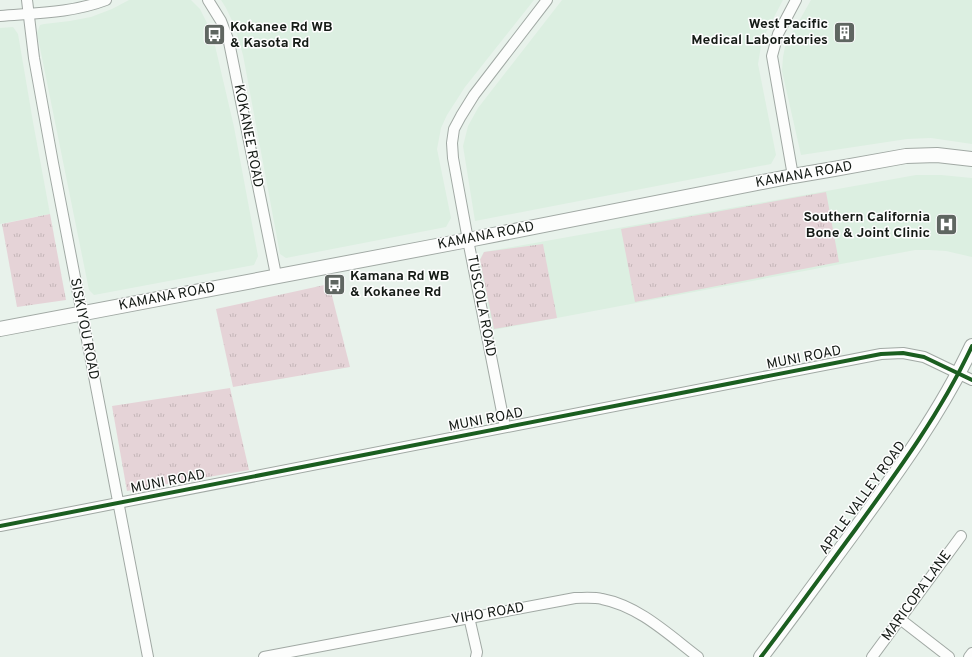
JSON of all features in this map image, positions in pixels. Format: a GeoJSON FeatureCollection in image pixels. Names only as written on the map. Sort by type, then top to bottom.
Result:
{"type":"FeatureCollection","features":[{"type":"Feature","properties":{"kind":"street","name":"SISKIYOU ROAD"},"geometry":{"type":"LineString","coordinates":[[27,0],[36,70],[81,313],[148,657]]}},
{"type":"Feature","properties":{"kind":"street"},"geometry":{"type":"LineString","coordinates":[[0,16],[70,11],[106,0]]}},
{"type":"Feature","properties":{"kind":"street","name":"KOKANEE ROAD"},"geometry":{"type":"LineString","coordinates":[[208,0],[221,21],[229,42],[276,275]]}},
{"type":"Feature","properties":{"kind":"street","name":"TUSCOLA ROAD"},"geometry":{"type":"LineString","coordinates":[[505,427],[468,240],[453,158],[452,143],[454,129],[474,95],[547,0]]}},
{"type":"Feature","properties":{"kind":"street"},"geometry":{"type":"LineString","coordinates":[[793,176],[772,56],[778,34],[796,0]]}},
{"type":"Feature","properties":{"kind":"street","name":"KAMANA ROAD"},"geometry":{"type":"LineString","coordinates":[[0,329],[276,275],[468,240],[793,176],[834,170],[906,156],[937,155],[972,160]]}},
{"type":"Feature","properties":{"kind":"street","name":"APPLE VALLEY ROAD"},"geometry":{"type":"LineString","coordinates":[[761,657],[892,479],[925,431],[959,373],[972,346]]}},
{"type":"Feature","properties":{"kind":"street","name":"MUNI ROAD"},"geometry":{"type":"LineString","coordinates":[[0,526],[881,354],[903,353],[924,357],[972,380]]}},
{"type":"Feature","properties":{"kind":"street","name":"MARICOPA LANE"},"geometry":{"type":"LineString","coordinates":[[872,657],[961,536]]}},
{"type":"Feature","properties":{"kind":"street","name":"VIHO ROAD"},"geometry":{"type":"LineString","coordinates":[[264,657],[575,598],[602,598],[629,608],[653,622],[698,657]]}},
{"type":"Feature","properties":{"kind":"street"},"geometry":{"type":"LineString","coordinates":[[469,617],[476,657]]}},
{"type":"Feature","properties":{"kind":"street"},"geometry":{"type":"LineString","coordinates":[[900,619],[949,657]]}},
{"type":"Feature","properties":{"kind":"street"},"geometry":{"type":"LineString","coordinates":[[969,657],[972,653]]}},
{"type":"Feature","properties":{"kind":"shaded area"},"geometry":{"type":"Polygon","coordinates":[[[129,0],[191,0],[200,9],[213,37],[234,127],[258,256],[254,265],[94,295],[89,290],[37,33],[40,25],[91,17],[112,9],[129,0]]]}},
{"type":"Feature","properties":{"kind":"shaded area"},"geometry":{"type":"Polygon","coordinates":[[[221,0],[534,0],[465,87],[447,115],[441,128],[437,149],[451,218],[446,227],[286,258],[280,254],[243,55],[235,27],[221,0]]]}},
{"type":"Feature","properties":{"kind":"shaded area"},"geometry":{"type":"Polygon","coordinates":[[[562,0],[783,0],[762,40],[758,64],[776,155],[771,164],[475,221],[463,146],[468,126],[478,108],[562,0]]]}},
{"type":"Feature","properties":{"kind":"shaded area"},"geometry":{"type":"Polygon","coordinates":[[[811,0],[972,0],[972,144],[931,138],[907,139],[801,155],[782,71],[785,47],[811,0]]]}},
{"type":"Feature","properties":{"kind":"shaded area"},"geometry":{"type":"Polygon","coordinates":[[[13,27],[18,34],[50,214],[0,224],[0,28],[13,27]]]}},
{"type":"Feature","properties":{"kind":"shaded area"},"geometry":{"type":"Polygon","coordinates":[[[916,175],[941,175],[972,178],[972,257],[946,251],[915,250],[493,330],[479,261],[484,252],[916,175]]]}},
{"type":"Feature","properties":{"kind":"green space"},"geometry":{"type":"Polygon","coordinates":[[[826,192],[839,262],[635,302],[621,229],[826,192]]]}},
{"type":"Feature","properties":{"kind":"green space"},"geometry":{"type":"Polygon","coordinates":[[[50,214],[66,300],[17,307],[2,224],[50,214]]]}},
{"type":"Feature","properties":{"kind":"green space"},"geometry":{"type":"Polygon","coordinates":[[[543,244],[557,318],[494,329],[480,260],[484,252],[543,244]]]}},
{"type":"Feature","properties":{"kind":"green space"},"geometry":{"type":"Polygon","coordinates":[[[329,284],[350,367],[233,387],[216,309],[329,284]]]}},
{"type":"Feature","properties":{"kind":"green space"},"geometry":{"type":"Polygon","coordinates":[[[230,388],[249,470],[127,491],[112,406],[230,388]]]}},
{"type":"Feature","properties":{"kind":"cycle path"},"geometry":{"type":"LineString","coordinates":[[761,657],[855,530],[918,441],[947,394],[972,346]]}},
{"type":"Feature","properties":{"kind":"cycle path"},"geometry":{"type":"LineString","coordinates":[[0,526],[881,354],[903,353],[924,357],[972,380]]}},
{"type":"Feature","properties":{"kind":"place","name":"West Pacific Medical Laboratories"},"geometry":{"type":"Point","coordinates":[844,32]}},
{"type":"Feature","properties":{"kind":"place","name":"Kokanee Rd WB & Kasota Rd"},"geometry":{"type":"Point","coordinates":[215,35]}},
{"type":"Feature","properties":{"kind":"place","name":"Southern California Bone & Joint Clinic"},"geometry":{"type":"Point","coordinates":[946,225]}},
{"type":"Feature","properties":{"kind":"place","name":"Kamana Rd WB & Kokanee Rd"},"geometry":{"type":"Point","coordinates":[334,284]}}]}
